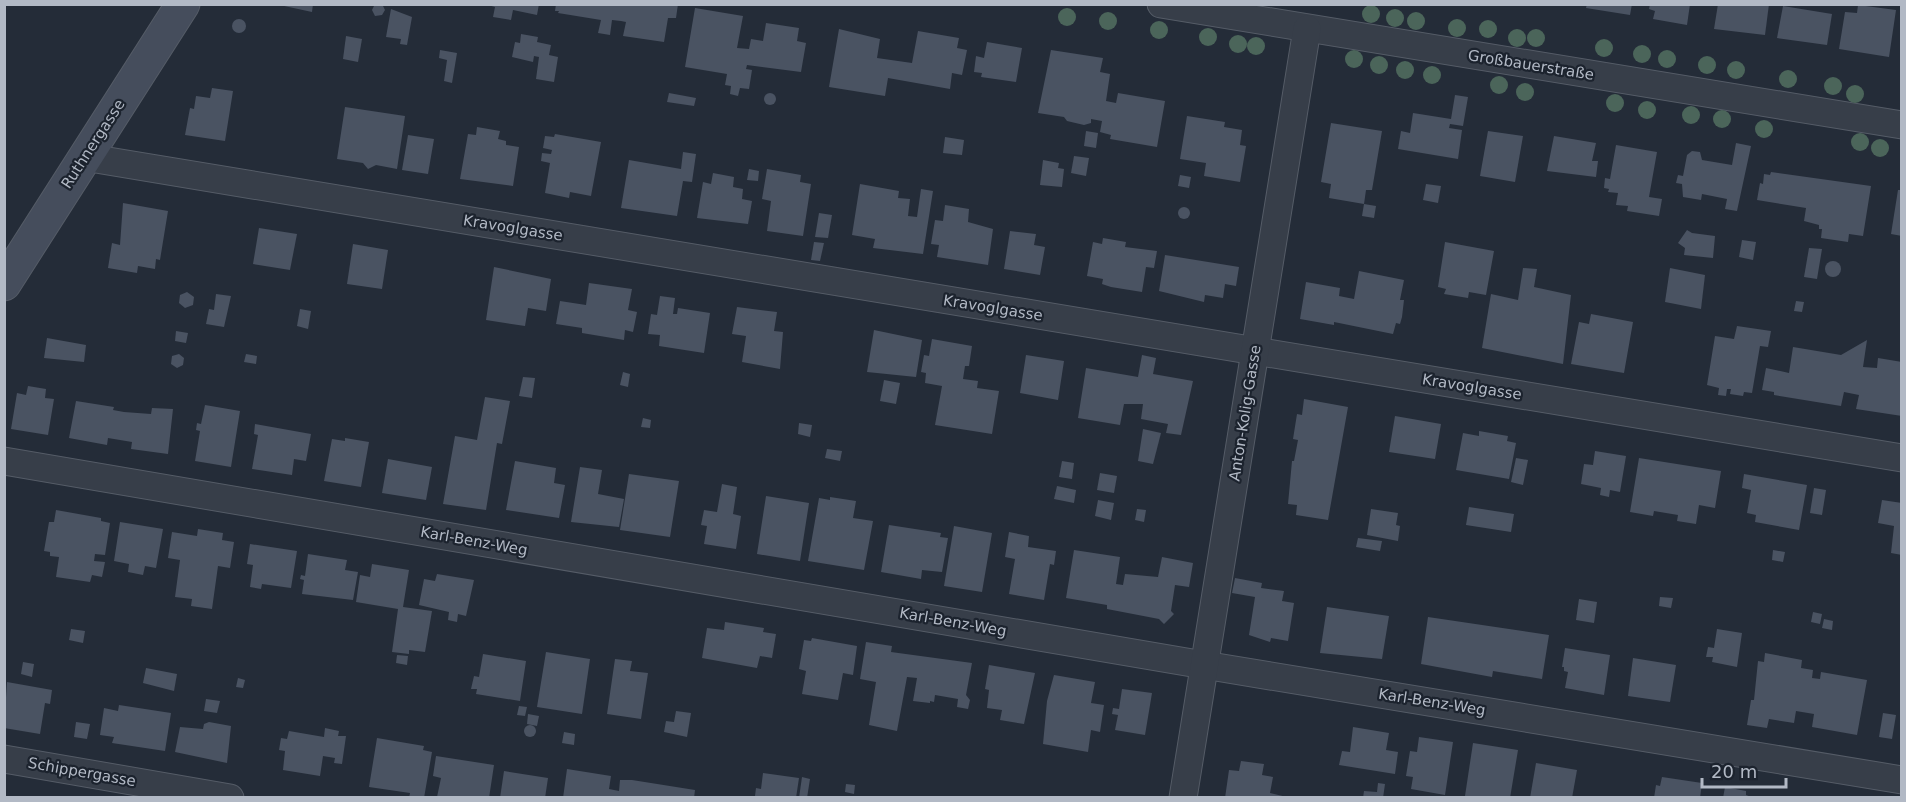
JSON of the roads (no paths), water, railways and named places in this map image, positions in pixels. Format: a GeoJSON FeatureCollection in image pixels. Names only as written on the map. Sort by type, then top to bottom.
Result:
{"type":"FeatureCollection","features":[{"type":"Feature","properties":{"kind":"street","name":"Ruthnergasse"},"geometry":{"type":"LineString","coordinates":[[4,284],[183,4]]}},
{"type":"Feature","properties":{"kind":"street","name":"Großbauerstraße"},"geometry":{"type":"LineString","coordinates":[[1161,4],[1902,125]]}},
{"type":"Feature","properties":{"kind":"street","name":"Anton-Kolig-Gasse"},"geometry":{"type":"LineString","coordinates":[[1183,798],[1306,29]]}},
{"type":"Feature","properties":{"kind":"street","name":"Kravoglgasse"},"geometry":{"type":"LineString","coordinates":[[84,157],[1902,458]]}},
{"type":"Feature","properties":{"kind":"street","name":"Karl-Benz-Weg"},"geometry":{"type":"LineString","coordinates":[[4,461],[1204,665],[1902,780]]}},
{"type":"Feature","properties":{"kind":"street","name":"Schippergasse"},"geometry":{"type":"LineString","coordinates":[[4,759],[230,798]]}}]}
